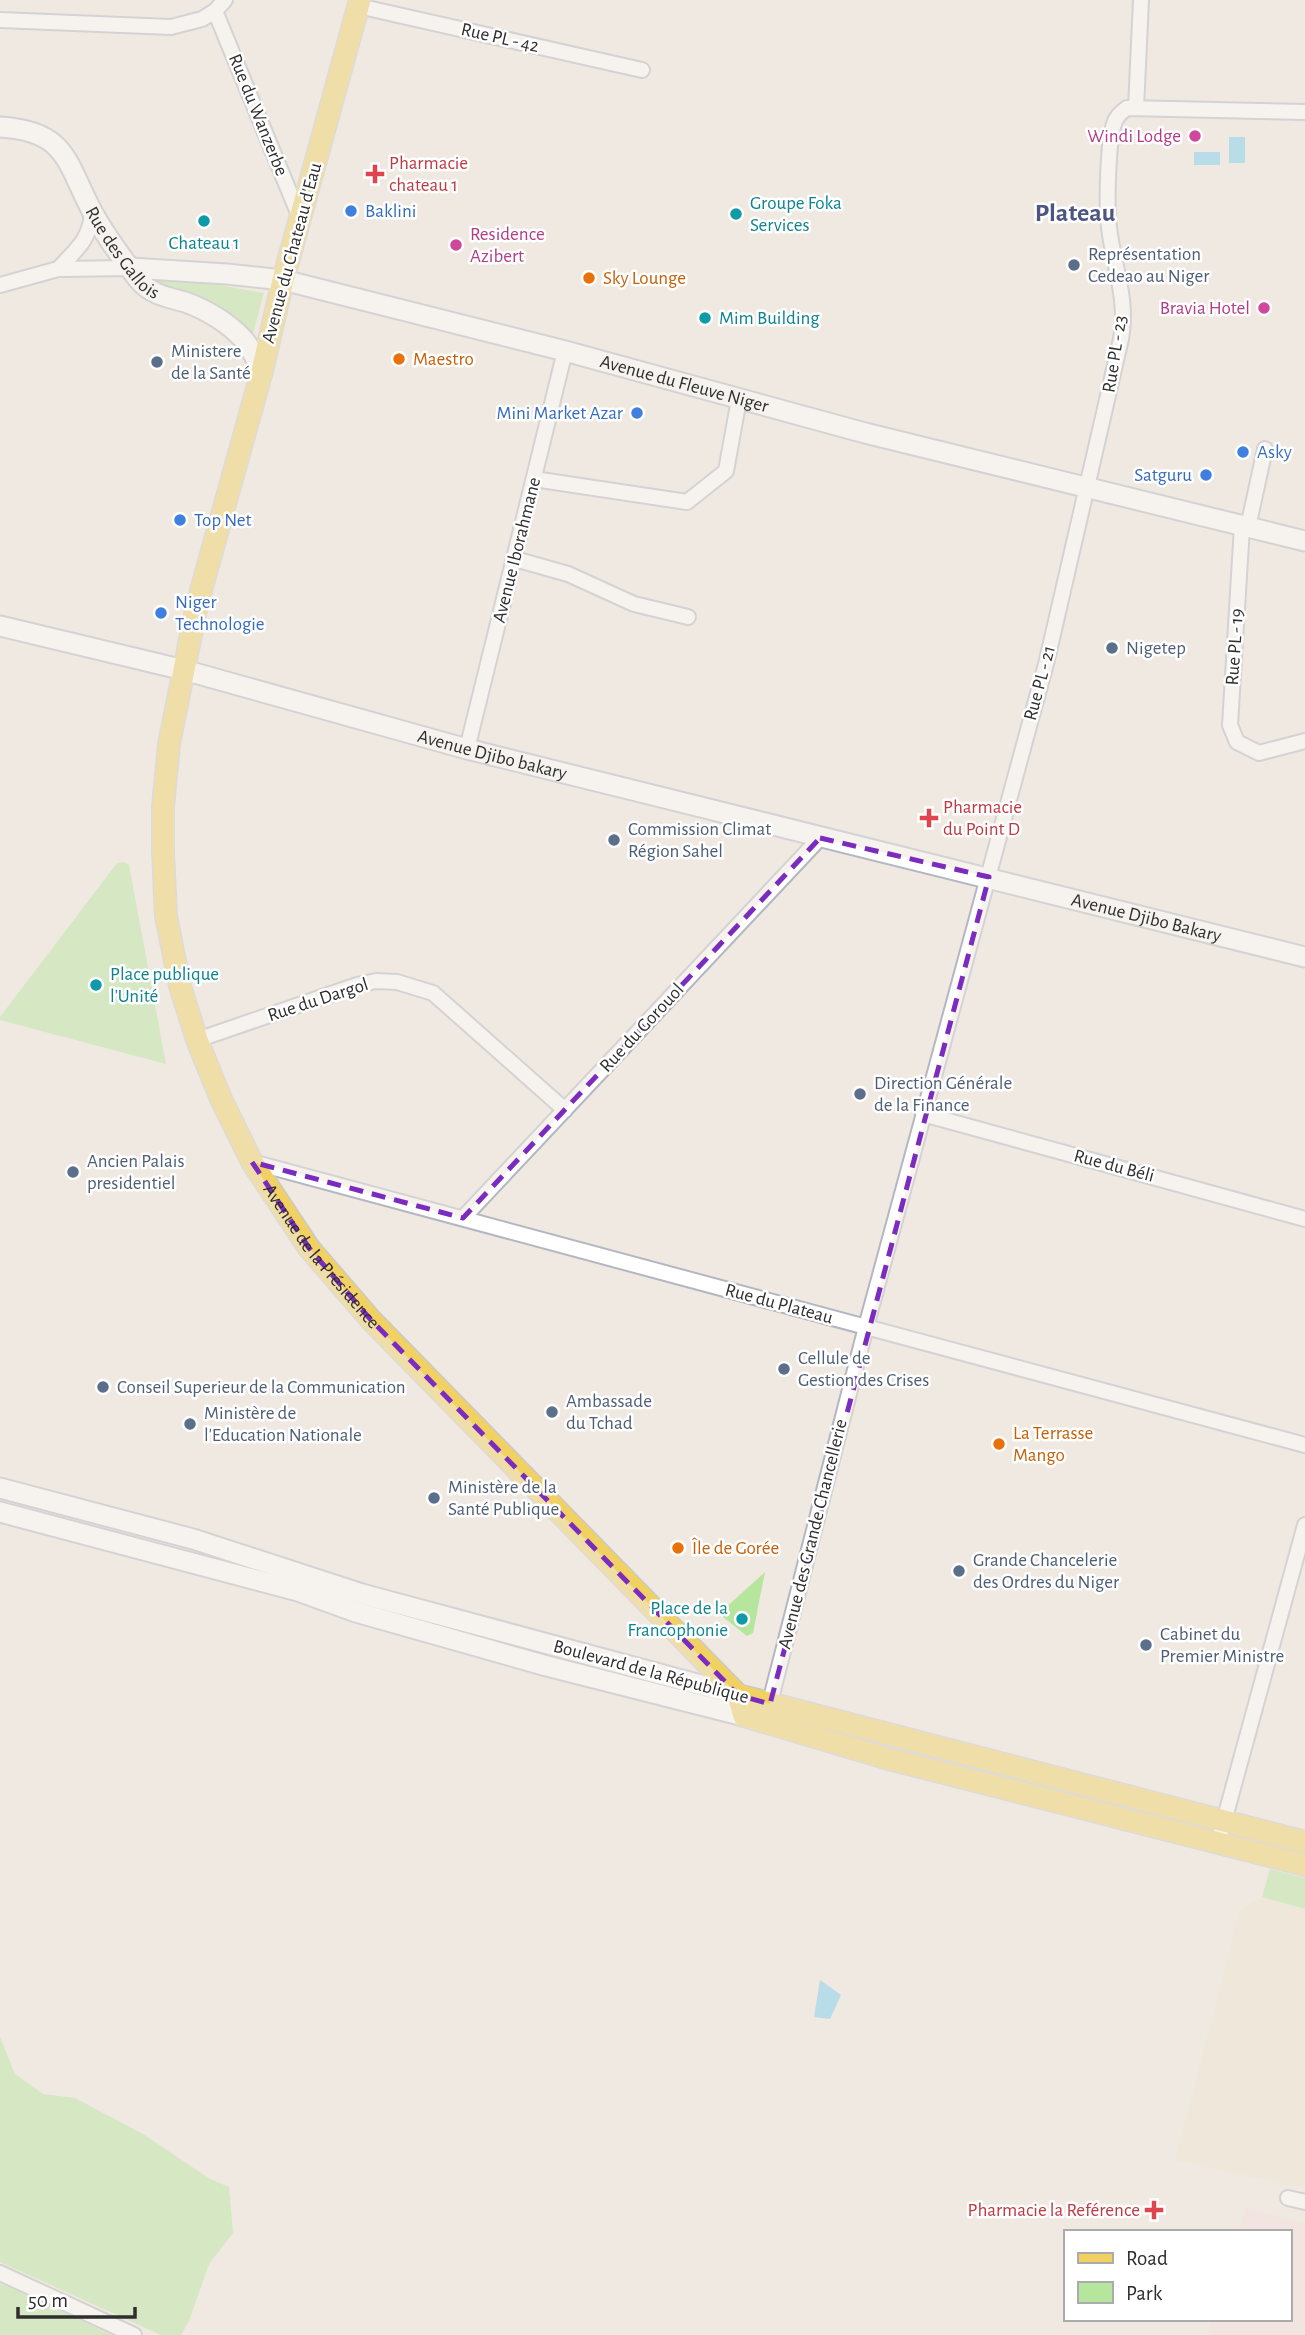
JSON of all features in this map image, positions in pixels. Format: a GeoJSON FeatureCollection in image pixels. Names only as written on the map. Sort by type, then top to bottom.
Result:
{"type":"FeatureCollection","features":[{"type":"Feature","properties":{"kind":"main road","name":"Avenue du Chateau d'Eau"},"geometry":{"type":"LineString","coordinates":[[184,670],[197,605],[359,3]]}},
{"type":"Feature","properties":{"kind":"main road","name":"Avenue de la Présidence"},"geometry":{"type":"LineString","coordinates":[[184,670],[166,766],[163,852],[166,916],[180,986],[197,1041],[221,1099],[252,1162],[309,1248],[371,1320],[738,1695],[744,1716]]}},
{"type":"Feature","properties":{"kind":"main road","name":"Boulevard de la République"},"geometry":{"type":"LineString","coordinates":[[738,1695],[767,1713],[902,1762],[1305,1865]]}},
{"type":"Feature","properties":{"kind":"main road","name":"Boulevard de la République"},"geometry":{"type":"LineString","coordinates":[[744,1716],[767,1713],[1305,1842]]}},
{"type":"Feature","properties":{"kind":"street"},"geometry":{"type":"LineString","coordinates":[[1142,0],[1136,108],[1305,112]]}},
{"type":"Feature","properties":{"kind":"street","name":"Rue PL - 42"},"geometry":{"type":"LineString","coordinates":[[359,3],[642,70]]}},
{"type":"Feature","properties":{"kind":"street","name":"Rue du Wanzerbe"},"geometry":{"type":"LineString","coordinates":[[0,20],[172,27],[202,19],[220,6],[301,220]]}},
{"type":"Feature","properties":{"kind":"street","name":"Rue PL - 23"},"geometry":{"type":"LineString","coordinates":[[1088,488],[1124,325],[1119,275],[1108,216],[1111,136],[1114,122],[1121,112],[1127,108],[1136,108]]}},
{"type":"Feature","properties":{"kind":"street","name":"Rue des Gallois"},"geometry":{"type":"LineString","coordinates":[[0,127],[40,134],[55,144],[75,171],[108,240],[140,281],[158,296],[198,307],[232,329],[244,339],[262,371]]}},
{"type":"Feature","properties":{"kind":"street"},"geometry":{"type":"LineString","coordinates":[[58,269],[85,240],[91,226],[92,211]]}},
{"type":"Feature","properties":{"kind":"street","name":"Avenue du Fleuve Niger"},"geometry":{"type":"LineString","coordinates":[[0,285],[58,269],[131,268],[283,280],[565,351],[865,433],[1305,541]]}},
{"type":"Feature","properties":{"kind":"street","name":"Avenue Iborahmane"},"geometry":{"type":"LineString","coordinates":[[467,749],[565,351]]}},
{"type":"Feature","properties":{"kind":"street"},"geometry":{"type":"LineString","coordinates":[[534,479],[687,502],[726,471],[739,399]]}},
{"type":"Feature","properties":{"kind":"street","name":"Rue PL - 19"},"geometry":{"type":"LineString","coordinates":[[1265,449],[1245,527],[1230,726],[1237,743],[1259,753],[1305,741]]}},
{"type":"Feature","properties":{"kind":"street","name":"Rue PL - 21"},"geometry":{"type":"LineString","coordinates":[[989,877],[1047,660],[1088,488]]}},
{"type":"Feature","properties":{"kind":"street"},"geometry":{"type":"LineString","coordinates":[[515,559],[568,574],[634,604],[688,617]]}},
{"type":"Feature","properties":{"kind":"street","name":"Avenue Djibo bakary"},"geometry":{"type":"LineString","coordinates":[[0,626],[184,670],[467,749],[820,838],[989,877]]}},
{"type":"Feature","properties":{"kind":"street","name":"Rue du Gorouol"},"geometry":{"type":"LineString","coordinates":[[463,1218],[820,838]]}},
{"type":"Feature","properties":{"kind":"street","name":"Avenue Djibo Bakary"},"geometry":{"type":"LineString","coordinates":[[989,877],[1305,957]]}},
{"type":"Feature","properties":{"kind":"street","name":"Avenue des Grande Chancellerie"},"geometry":{"type":"LineString","coordinates":[[767,1713],[866,1327],[989,877]]}},
{"type":"Feature","properties":{"kind":"street","name":"Rue du Dargol"},"geometry":{"type":"LineString","coordinates":[[197,1041],[357,985],[376,981],[397,982],[433,993],[565,1110]]}},
{"type":"Feature","properties":{"kind":"street","name":"Rue du Béli"},"geometry":{"type":"LineString","coordinates":[[923,1114],[1305,1219]]}},
{"type":"Feature","properties":{"kind":"street","name":"Rue du Plateau"},"geometry":{"type":"LineString","coordinates":[[252,1162],[1305,1446]]}},
{"type":"Feature","properties":{"kind":"street","name":"Boulevard de la République"},"geometry":{"type":"LineString","coordinates":[[0,1488],[193,1539],[359,1603],[543,1665],[744,1716]]}},
{"type":"Feature","properties":{"kind":"street","name":"Boulevard de la République"},"geometry":{"type":"LineString","coordinates":[[0,1512],[298,1591],[359,1603],[738,1695]]}},
{"type":"Feature","properties":{"kind":"street"},"geometry":{"type":"LineString","coordinates":[[86,1535],[93,1513]]}},
{"type":"Feature","properties":{"kind":"street"},"geometry":{"type":"LineString","coordinates":[[1218,1843],[1305,1525]]}},
{"type":"Feature","properties":{"kind":"street"},"geometry":{"type":"LineString","coordinates":[[187,1561],[193,1539]]}},
{"type":"Feature","properties":{"kind":"street"},"geometry":{"type":"LineString","coordinates":[[1288,2198],[1305,2202]]}},
{"type":"Feature","properties":{"kind":"street"},"geometry":{"type":"LineString","coordinates":[[0,2273],[134,2335]]}},
{"type":"Feature","properties":{"kind":"highlighted area"},"geometry":{"type":"Polygon","coordinates":[[[820,838],[989,877],[770,1704],[738,1695],[371,1320],[309,1248],[252,1162],[463,1218],[820,838]]]}},
{"type":"Feature","properties":{"kind":"shaded area"},"geometry":{"type":"Polygon","coordinates":[[[1262,1897],[1305,1909],[1305,2189],[1175,2160],[1240,1909],[1262,1897]]]}},
{"type":"Feature","properties":{"kind":"shaded area"},"geometry":{"type":"Polygon","coordinates":[[[1246,2208],[1305,2224],[1305,2335],[1208,2335],[1212,2321],[1291,2321],[1291,2230],[1240,2230],[1246,2208]]]}},
{"type":"Feature","properties":{"kind":"green space"},"geometry":{"type":"Polygon","coordinates":[[[151,277],[264,293],[252,337],[148,284],[151,277]]]}},
{"type":"Feature","properties":{"kind":"green space"},"geometry":{"type":"Polygon","coordinates":[[[124,862],[129,865],[166,1064],[0,1020],[117,863],[124,862]]]}},
{"type":"Feature","properties":{"kind":"green space"},"geometry":{"type":"Polygon","coordinates":[[[765,1572],[753,1633],[747,1636],[723,1617],[724,1609],[765,1572]]]}},
{"type":"Feature","properties":{"kind":"green space"},"geometry":{"type":"Polygon","coordinates":[[[1270,1869],[1305,1878],[1305,1909],[1262,1897],[1270,1869]]]}},
{"type":"Feature","properties":{"kind":"green space"},"geometry":{"type":"Polygon","coordinates":[[[0,2037],[15,2074],[43,2094],[75,2098],[143,2134],[210,2179],[229,2187],[233,2233],[209,2264],[189,2321],[181,2335],[161,2335],[0,2262],[0,2037]]]}},
{"type":"Feature","properties":{"kind":"green space"},"geometry":{"type":"Polygon","coordinates":[[[0,2284],[9,2287],[112,2335],[0,2335],[0,2284]]]}},
{"type":"Feature","properties":{"kind":"water"},"geometry":{"type":"Polygon","coordinates":[[[1229,137],[1245,137],[1245,163],[1229,163],[1229,137]]]}},
{"type":"Feature","properties":{"kind":"water"},"geometry":{"type":"Polygon","coordinates":[[[1194,152],[1220,152],[1220,165],[1194,165],[1194,152]]]}},
{"type":"Feature","properties":{"kind":"water"},"geometry":{"type":"Polygon","coordinates":[[[820,1980],[841,1995],[830,2019],[814,2017],[820,1980]]]}},
{"type":"Feature","properties":{"kind":"place","name":"Windi Lodge"},"geometry":{"type":"Point","coordinates":[1195,136]}},
{"type":"Feature","properties":{"kind":"place","name":"Pharmacie chateau 1"},"geometry":{"type":"Point","coordinates":[375,174]}},
{"type":"Feature","properties":{"kind":"place","name":"Baklini"},"geometry":{"type":"Point","coordinates":[351,211]}},
{"type":"Feature","properties":{"kind":"place","name":"Groupe Foka Services"},"geometry":{"type":"Point","coordinates":[736,214]}},
{"type":"Feature","properties":{"kind":"place","name":"Chateau 1"},"geometry":{"type":"Point","coordinates":[204,221]}},
{"type":"Feature","properties":{"kind":"place","name":"Residence Azibert"},"geometry":{"type":"Point","coordinates":[456,245]}},
{"type":"Feature","properties":{"kind":"place","name":"Représentation Cedeao au Niger"},"geometry":{"type":"Point","coordinates":[1074,265]}},
{"type":"Feature","properties":{"kind":"place","name":"Sky Lounge"},"geometry":{"type":"Point","coordinates":[589,278]}},
{"type":"Feature","properties":{"kind":"place","name":"Bravia Hotel"},"geometry":{"type":"Point","coordinates":[1264,308]}},
{"type":"Feature","properties":{"kind":"place","name":"Mim Building"},"geometry":{"type":"Point","coordinates":[705,318]}},
{"type":"Feature","properties":{"kind":"place","name":"Maestro"},"geometry":{"type":"Point","coordinates":[399,359]}},
{"type":"Feature","properties":{"kind":"place","name":"Ministere de la Santé"},"geometry":{"type":"Point","coordinates":[157,362]}},
{"type":"Feature","properties":{"kind":"place","name":"Mini Market Azar"},"geometry":{"type":"Point","coordinates":[637,413]}},
{"type":"Feature","properties":{"kind":"place","name":"Asky"},"geometry":{"type":"Point","coordinates":[1243,452]}},
{"type":"Feature","properties":{"kind":"place","name":"Satguru"},"geometry":{"type":"Point","coordinates":[1206,475]}},
{"type":"Feature","properties":{"kind":"place","name":"Top Net"},"geometry":{"type":"Point","coordinates":[180,520]}},
{"type":"Feature","properties":{"kind":"place","name":"Niger Technologie"},"geometry":{"type":"Point","coordinates":[161,613]}},
{"type":"Feature","properties":{"kind":"place","name":"Nigetep"},"geometry":{"type":"Point","coordinates":[1112,648]}},
{"type":"Feature","properties":{"kind":"place","name":"Pharmacie du Point D"},"geometry":{"type":"Point","coordinates":[929,818]}},
{"type":"Feature","properties":{"kind":"place","name":"Commission Climat Région Sahel"},"geometry":{"type":"Point","coordinates":[614,840]}},
{"type":"Feature","properties":{"kind":"place","name":"Place publique l'Unité"},"geometry":{"type":"Point","coordinates":[96,985]}},
{"type":"Feature","properties":{"kind":"place","name":"Direction Générale de la Finance"},"geometry":{"type":"Point","coordinates":[860,1094]}},
{"type":"Feature","properties":{"kind":"place","name":"Ancien Palais presidentiel"},"geometry":{"type":"Point","coordinates":[73,1172]}},
{"type":"Feature","properties":{"kind":"place","name":"Cellule de Gestion des Crises"},"geometry":{"type":"Point","coordinates":[784,1369]}},
{"type":"Feature","properties":{"kind":"place","name":"Conseil Superieur de la Communication"},"geometry":{"type":"Point","coordinates":[103,1387]}},
{"type":"Feature","properties":{"kind":"place","name":"Ambassade du Tchad"},"geometry":{"type":"Point","coordinates":[552,1412]}},
{"type":"Feature","properties":{"kind":"place","name":"Ministère de l'Education Nationale"},"geometry":{"type":"Point","coordinates":[190,1424]}},
{"type":"Feature","properties":{"kind":"place","name":"La Terrasse Mango"},"geometry":{"type":"Point","coordinates":[999,1444]}},
{"type":"Feature","properties":{"kind":"place","name":"Ministère de la Santé Publique"},"geometry":{"type":"Point","coordinates":[434,1498]}},
{"type":"Feature","properties":{"kind":"place","name":"Île de Gorée"},"geometry":{"type":"Point","coordinates":[678,1548]}},
{"type":"Feature","properties":{"kind":"place","name":"Grande Chancelerie des Ordres du Niger"},"geometry":{"type":"Point","coordinates":[959,1571]}},
{"type":"Feature","properties":{"kind":"place","name":"Place de la Francophonie"},"geometry":{"type":"Point","coordinates":[742,1619]}},
{"type":"Feature","properties":{"kind":"place","name":"Cabinet du Premier Ministre"},"geometry":{"type":"Point","coordinates":[1146,1645]}},
{"type":"Feature","properties":{"kind":"place","name":"Pharmacie la Reférence"},"geometry":{"type":"Point","coordinates":[1154,2210]}},
{"type":"Feature","properties":{"kind":"district","name":"Plateau"},"geometry":{"type":"Point","coordinates":[1075,213]}}]}
